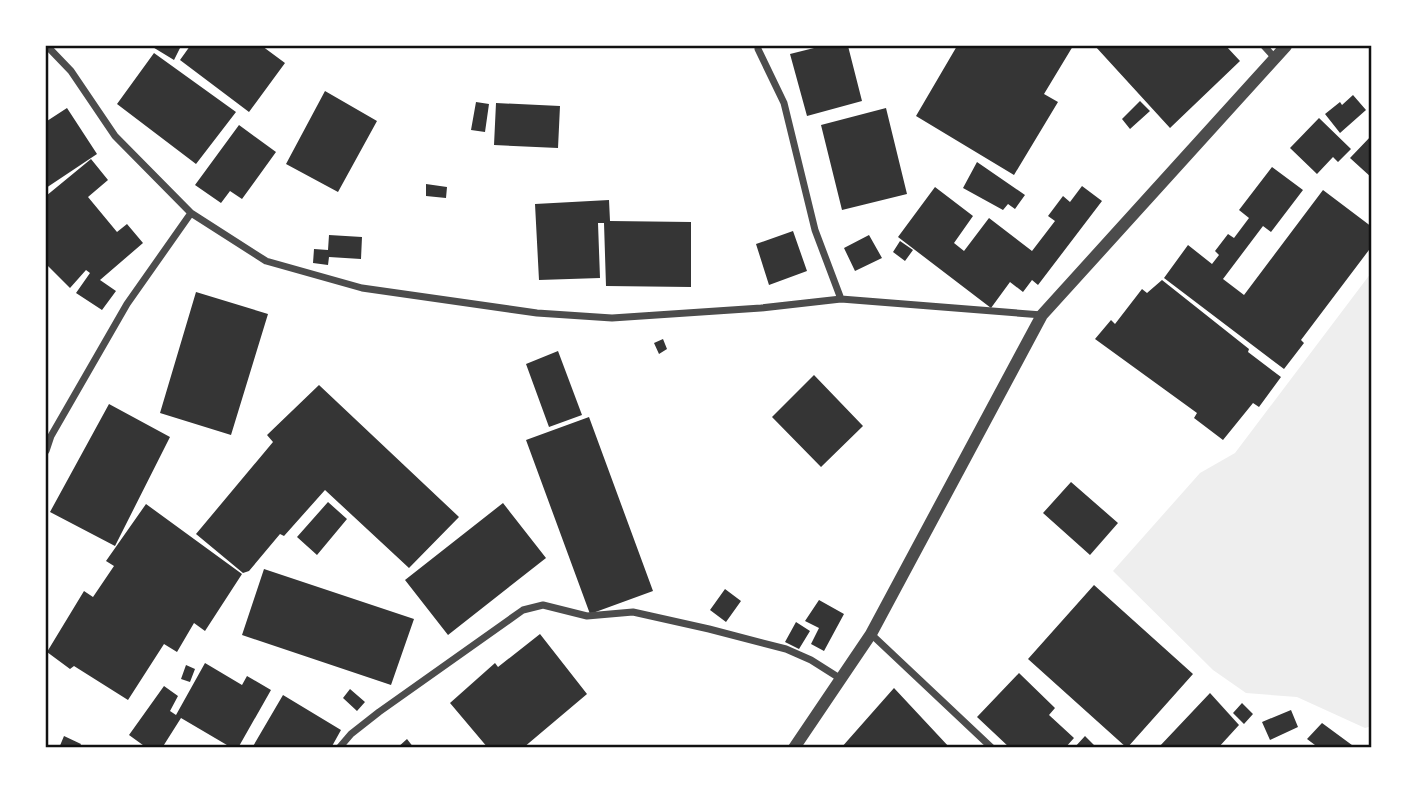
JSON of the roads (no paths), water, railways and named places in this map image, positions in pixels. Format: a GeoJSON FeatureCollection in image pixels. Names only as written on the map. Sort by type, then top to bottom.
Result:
{"type":"FeatureCollection","features":[{"type":"Feature","properties":{"kind":"street"},"geometry":{"type":"LineString","coordinates":[[47,46],[71,71],[115,136],[191,213],[265,261],[362,288],[537,313],[612,318],[761,308],[841,299],[1042,315]]}},
{"type":"Feature","properties":{"kind":"street"},"geometry":{"type":"LineString","coordinates":[[750,46],[758,48],[784,103],[815,230],[841,299]]}},
{"type":"Feature","properties":{"kind":"street"},"geometry":{"type":"LineString","coordinates":[[1264,46],[1274,57]]}},
{"type":"Feature","properties":{"kind":"street"},"geometry":{"type":"LineString","coordinates":[[794,747],[871,634],[1042,315],[1286,46]]}},
{"type":"Feature","properties":{"kind":"street"},"geometry":{"type":"LineString","coordinates":[[46,451],[51,436],[127,304],[191,213]]}},
{"type":"Feature","properties":{"kind":"street"},"geometry":{"type":"LineString","coordinates":[[339,747],[379,712],[523,610],[543,606],[587,616],[633,612],[709,629],[786,649],[811,660],[841,679]]}},
{"type":"Feature","properties":{"kind":"street"},"geometry":{"type":"LineString","coordinates":[[871,634],[992,747]]}}]}
